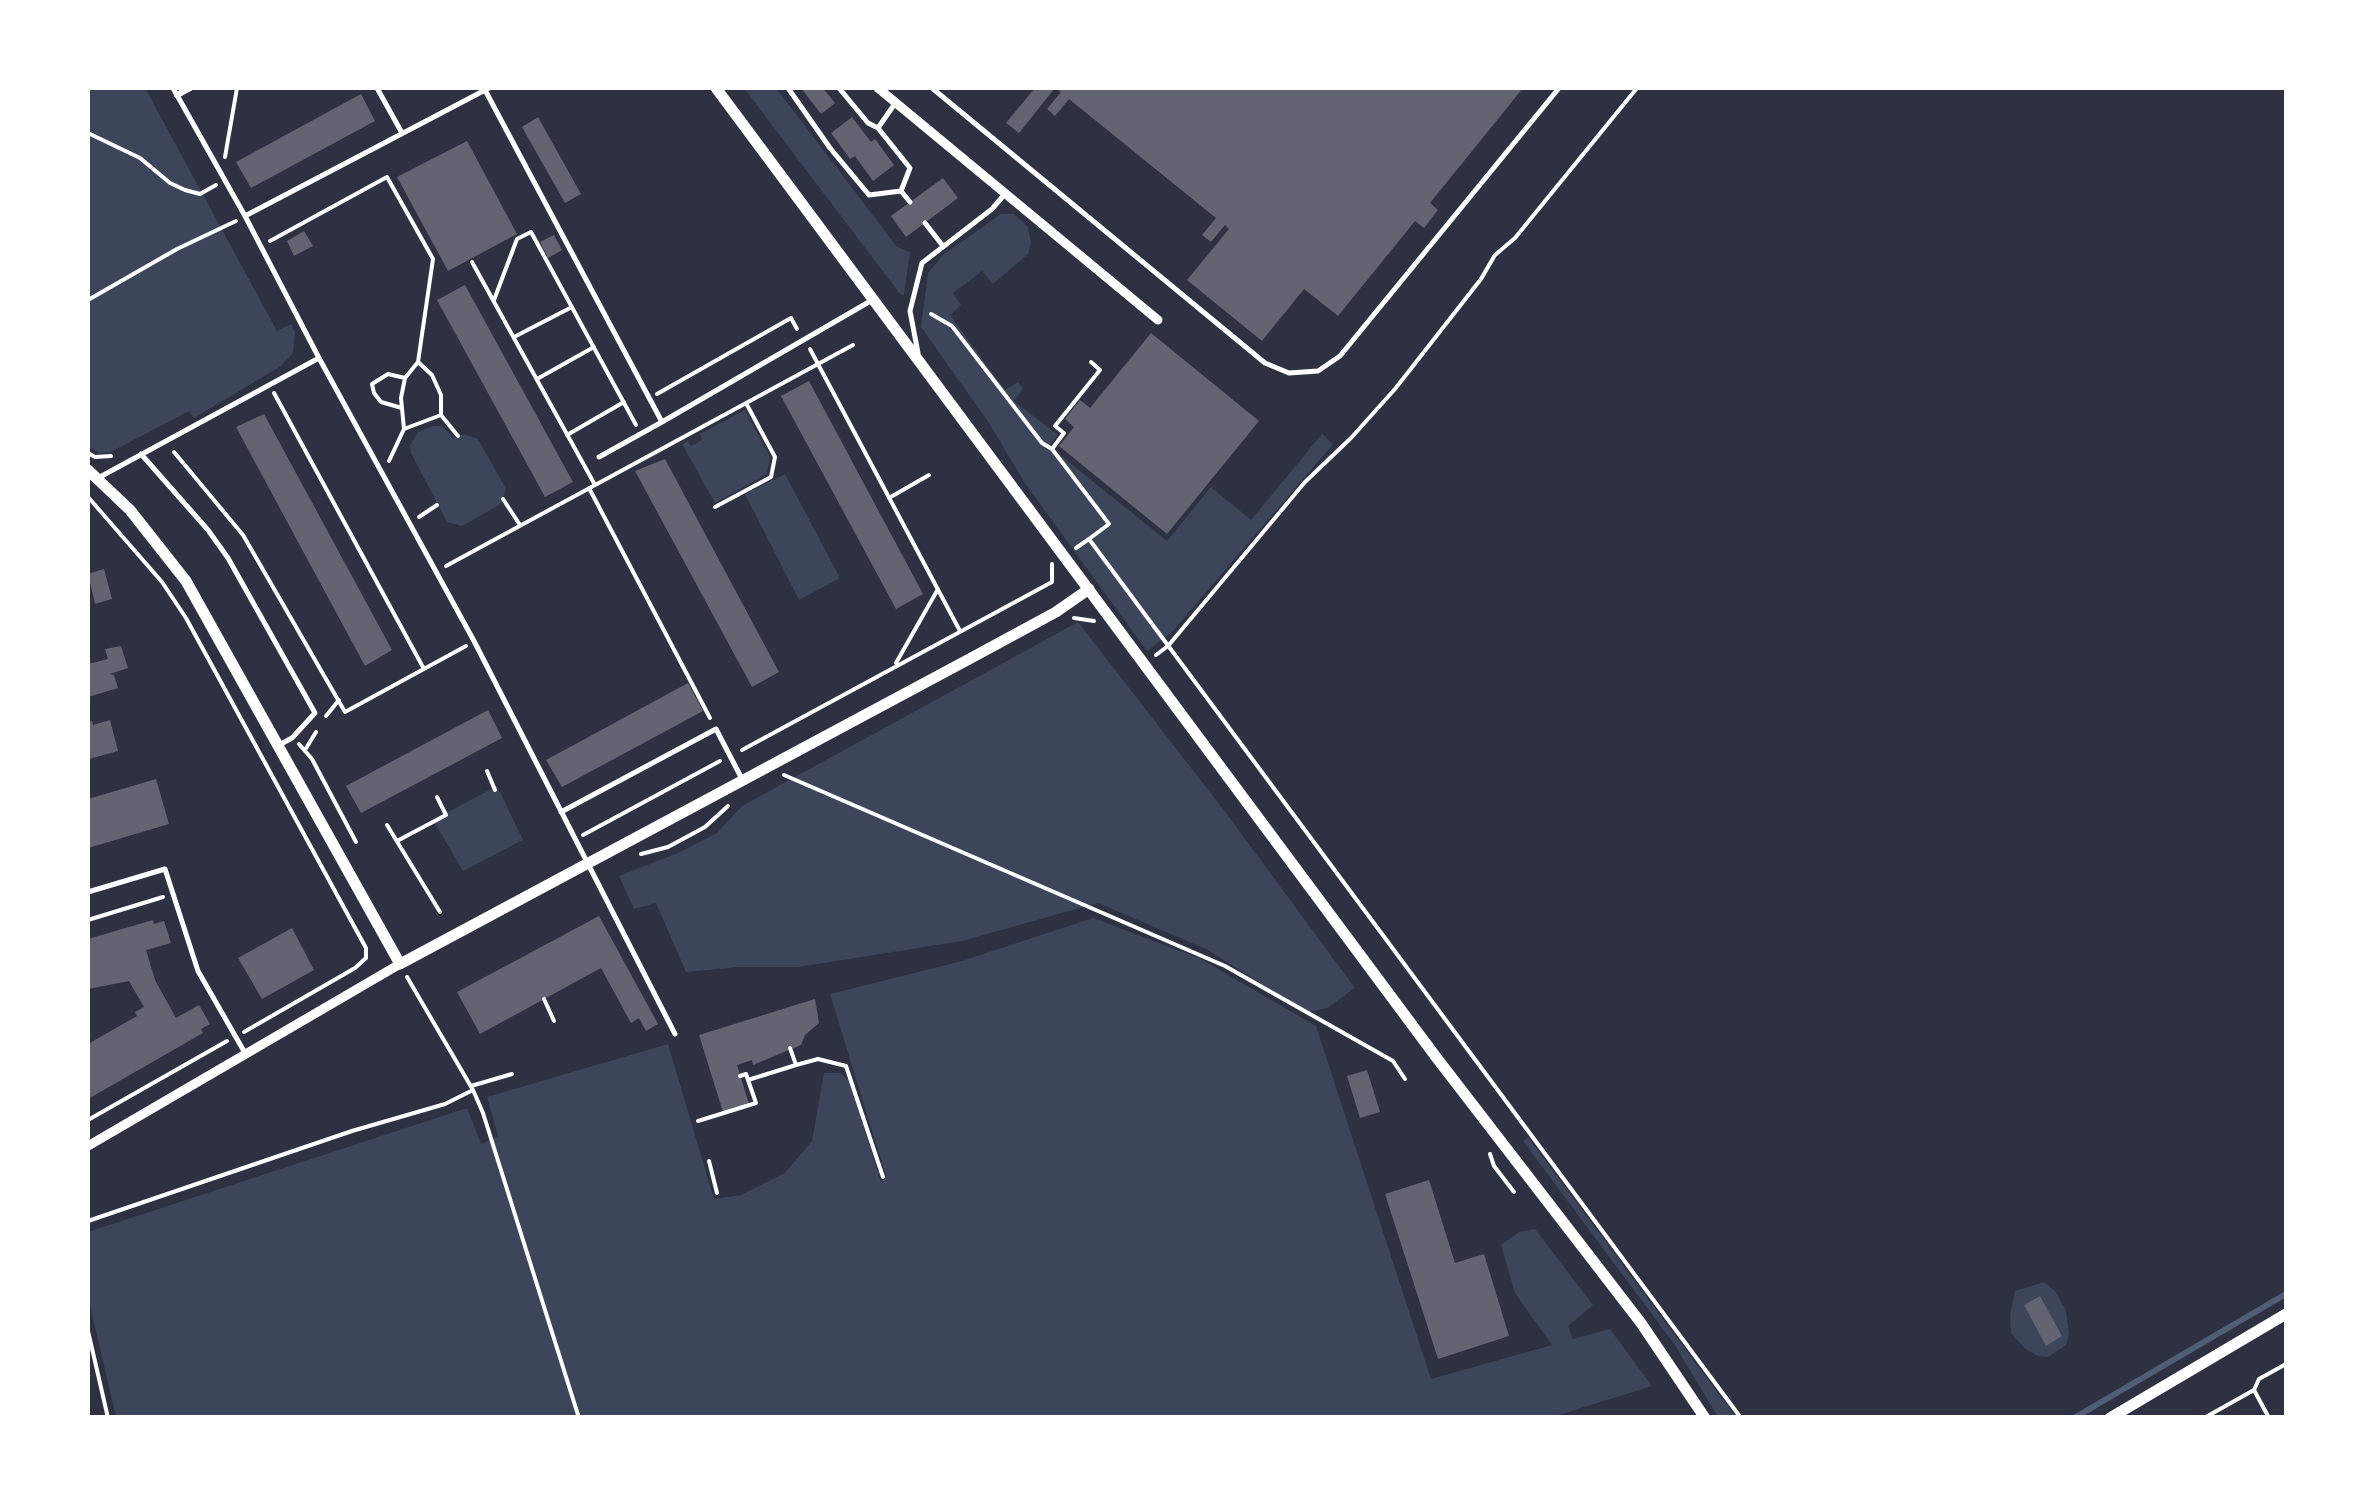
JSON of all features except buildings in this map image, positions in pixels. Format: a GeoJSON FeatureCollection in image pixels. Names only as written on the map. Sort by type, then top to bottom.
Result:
{"type":"FeatureCollection","features":[{"type":"Feature","properties":{"kind":"street"},"geometry":{"type":"LineString","coordinates":[[175,91],[190,88]]}},
{"type":"Feature","properties":{"kind":"street"},"geometry":{"type":"LineString","coordinates":[[716,88],[1424,1041],[1630,1309],[1705,1417]]}},
{"type":"Feature","properties":{"kind":"street"},"geometry":{"type":"LineString","coordinates":[[878,88],[1158,320]]}},
{"type":"Feature","properties":{"kind":"street"},"geometry":{"type":"LineString","coordinates":[[93,474],[148,531],[186,580],[400,964]]}},
{"type":"Feature","properties":{"kind":"street"},"geometry":{"type":"LineString","coordinates":[[88,1146],[400,964],[1056,612],[1089,589]]}},
{"type":"Feature","properties":{"kind":"street"},"geometry":{"type":"LineString","coordinates":[[2110,1418],[2286,1314]]}},
{"type":"Feature","properties":{"kind":"lane"},"geometry":{"type":"LineString","coordinates":[[377,88],[402,132]]}},
{"type":"Feature","properties":{"kind":"lane"},"geometry":{"type":"LineString","coordinates":[[788,88],[830,148],[869,194],[901,191]]}},
{"type":"Feature","properties":{"kind":"lane"},"geometry":{"type":"LineString","coordinates":[[839,88],[910,168],[901,191]]}},
{"type":"Feature","properties":{"kind":"lane"},"geometry":{"type":"LineString","coordinates":[[932,88],[1265,363],[1289,373],[1304,373],[1326,367],[1340,356],[1559,88]]}},
{"type":"Feature","properties":{"kind":"lane"},"geometry":{"type":"LineString","coordinates":[[244,216],[487,89],[662,422]]}},
{"type":"Feature","properties":{"kind":"lane"},"geometry":{"type":"LineString","coordinates":[[175,91],[437,571],[676,1034]]}},
{"type":"Feature","properties":{"kind":"lane"},"geometry":{"type":"LineString","coordinates":[[878,128],[896,102]]}},
{"type":"Feature","properties":{"kind":"lane"},"geometry":{"type":"LineString","coordinates":[[901,191],[910,202]]}},
{"type":"Feature","properties":{"kind":"lane"},"geometry":{"type":"LineString","coordinates":[[920,360],[910,311],[922,263],[992,209],[1006,191]]}},
{"type":"Feature","properties":{"kind":"lane"},"geometry":{"type":"LineString","coordinates":[[925,222],[943,246]]}},
{"type":"Feature","properties":{"kind":"lane"},"geometry":{"type":"LineString","coordinates":[[599,457],[874,299]]}},
{"type":"Feature","properties":{"kind":"lane"},"geometry":{"type":"LineString","coordinates":[[93,474],[141,454],[319,358]]}},
{"type":"Feature","properties":{"kind":"lane"},"geometry":{"type":"LineString","coordinates":[[141,454],[228,558],[315,712],[292,738],[279,745]]}},
{"type":"Feature","properties":{"kind":"lane"},"geometry":{"type":"LineString","coordinates":[[562,812],[716,729],[743,782]]}},
{"type":"Feature","properties":{"kind":"lane"},"geometry":{"type":"LineString","coordinates":[[88,892],[165,869],[198,971],[246,1056]]}},
{"type":"Feature","properties":{"kind":"path"},"geometry":{"type":"LineString","coordinates":[[217,168],[224,164],[237,88]]}},
{"type":"Feature","properties":{"kind":"path"},"geometry":{"type":"LineString","coordinates":[[1144,664],[1168,646],[1305,482],[1395,388],[1481,279],[1495,254],[1515,238],[1637,88]]}},
{"type":"Feature","properties":{"kind":"path"},"geometry":{"type":"LineString","coordinates":[[88,132],[140,158],[185,190],[200,194],[224,181]]}},
{"type":"Feature","properties":{"kind":"path"},"geometry":{"type":"LineString","coordinates":[[260,246],[387,176],[433,259],[418,362],[405,378],[404,429],[394,454],[381,470]]}},
{"type":"Feature","properties":{"kind":"path"},"geometry":{"type":"LineString","coordinates":[[88,300],[244,216]]}},
{"type":"Feature","properties":{"kind":"path"},"geometry":{"type":"LineString","coordinates":[[494,300],[518,239],[531,232],[640,434]]}},
{"type":"Feature","properties":{"kind":"path"},"geometry":{"type":"LineString","coordinates":[[472,262],[567,435],[716,729]]}},
{"type":"Feature","properties":{"kind":"path"},"geometry":{"type":"LineString","coordinates":[[514,337],[572,307]]}},
{"type":"Feature","properties":{"kind":"path"},"geometry":{"type":"LineString","coordinates":[[930,314],[952,326],[1108,524],[1072,550]]}},
{"type":"Feature","properties":{"kind":"path"},"geometry":{"type":"LineString","coordinates":[[649,398],[791,318],[960,630]]}},
{"type":"Feature","properties":{"kind":"path"},"geometry":{"type":"LineString","coordinates":[[437,571],[854,345]]}},
{"type":"Feature","properties":{"kind":"path"},"geometry":{"type":"LineString","coordinates":[[537,379],[594,347]]}},
{"type":"Feature","properties":{"kind":"path"},"geometry":{"type":"LineString","coordinates":[[418,362],[432,375],[441,394],[441,415],[458,436]]}},
{"type":"Feature","properties":{"kind":"path"},"geometry":{"type":"LineString","coordinates":[[1052,449],[1064,433],[1055,426],[1100,370],[1091,362]]}},
{"type":"Feature","properties":{"kind":"path"},"geometry":{"type":"LineString","coordinates":[[402,408],[381,402],[372,384],[388,374],[405,378]]}},
{"type":"Feature","properties":{"kind":"path"},"geometry":{"type":"LineString","coordinates":[[269,384],[424,669]]}},
{"type":"Feature","properties":{"kind":"path"},"geometry":{"type":"LineString","coordinates":[[567,435],[624,402]]}},
{"type":"Feature","properties":{"kind":"path"},"geometry":{"type":"LineString","coordinates":[[715,507],[771,477],[775,456],[746,403]]}},
{"type":"Feature","properties":{"kind":"path"},"geometry":{"type":"LineString","coordinates":[[404,429],[441,415]]}},
{"type":"Feature","properties":{"kind":"path"},"geometry":{"type":"LineString","coordinates":[[164,442],[242,535],[346,712],[474,641]]}},
{"type":"Feature","properties":{"kind":"path"},"geometry":{"type":"LineString","coordinates":[[889,498],[929,475]]}},
{"type":"Feature","properties":{"kind":"path"},"geometry":{"type":"LineString","coordinates":[[88,496],[162,582],[186,618],[362,940]]}},
{"type":"Feature","properties":{"kind":"path"},"geometry":{"type":"LineString","coordinates":[[503,499],[520,525]]}},
{"type":"Feature","properties":{"kind":"path"},"geometry":{"type":"LineString","coordinates":[[410,522],[438,505]]}},
{"type":"Feature","properties":{"kind":"path"},"geometry":{"type":"LineString","coordinates":[[1089,539],[1741,1418]]}},
{"type":"Feature","properties":{"kind":"path"},"geometry":{"type":"LineString","coordinates":[[575,839],[1052,582],[1052,564],[1056,562]]}},
{"type":"Feature","properties":{"kind":"path"},"geometry":{"type":"LineString","coordinates":[[894,667],[938,589]]}},
{"type":"Feature","properties":{"kind":"path"},"geometry":{"type":"LineString","coordinates":[[292,738],[312,759],[356,842]]}},
{"type":"Feature","properties":{"kind":"path"},"geometry":{"type":"LineString","coordinates":[[777,763],[787,778],[1225,966],[1393,1061],[1405,1078]]}},
{"type":"Feature","properties":{"kind":"path"},"geometry":{"type":"LineString","coordinates":[[487,770],[495,790]]}},
{"type":"Feature","properties":{"kind":"path"},"geometry":{"type":"LineString","coordinates":[[397,841],[446,815],[437,797]]}},
{"type":"Feature","properties":{"kind":"path"},"geometry":{"type":"LineString","coordinates":[[387,825],[440,912]]}},
{"type":"Feature","properties":{"kind":"path"},"geometry":{"type":"LineString","coordinates":[[88,920],[172,894]]}},
{"type":"Feature","properties":{"kind":"path"},"geometry":{"type":"LineString","coordinates":[[400,964],[472,1088],[579,1418]]}},
{"type":"Feature","properties":{"kind":"path"},"geometry":{"type":"LineString","coordinates":[[544,999],[554,1021]]}},
{"type":"Feature","properties":{"kind":"path"},"geometry":{"type":"LineString","coordinates":[[790,1048],[796,1065]]}},
{"type":"Feature","properties":{"kind":"path"},"geometry":{"type":"LineString","coordinates":[[748,1080],[818,1059],[846,1066],[882,1178]]}},
{"type":"Feature","properties":{"kind":"path"},"geometry":{"type":"LineString","coordinates":[[88,1222],[320,1142],[445,1104],[472,1088],[512,1074]]}},
{"type":"Feature","properties":{"kind":"path"},"geometry":{"type":"LineString","coordinates":[[698,1121],[756,1104],[746,1074],[740,1076]]}},
{"type":"Feature","properties":{"kind":"path"},"geometry":{"type":"LineString","coordinates":[[709,1160],[717,1193]]}},
{"type":"Feature","properties":{"kind":"path"},"geometry":{"type":"LineString","coordinates":[[88,1330],[108,1418]]}},
{"type":"Feature","properties":{"kind":"path"},"geometry":{"type":"LineString","coordinates":[[2204,1418],[2254,1390],[2259,1379],[2286,1364]]}},
{"type":"Feature","properties":{"kind":"path"},"geometry":{"type":"LineString","coordinates":[[2254,1390],[2269,1418]]}},
{"type":"Feature","properties":{"kind":"shaded area"},"geometry":{"type":"Polygon","coordinates":[[[88,88],[145,88],[277,331],[291,324],[295,332],[293,353],[281,366],[194,418],[189,411],[111,452],[100,453],[88,446],[88,88]]]}},
{"type":"Feature","properties":{"kind":"shaded area"},"geometry":{"type":"Polygon","coordinates":[[[744,88],[776,88],[897,247],[910,252],[904,295],[900,294],[744,88]]]}},
{"type":"Feature","properties":{"kind":"shaded area"},"geometry":{"type":"Polygon","coordinates":[[[1001,214],[1014,214],[1028,227],[1028,254],[993,284],[982,271],[953,293],[961,305],[950,315],[1005,390],[1018,382],[1023,388],[1014,401],[1058,435],[1049,446],[1167,541],[1211,487],[1251,520],[1322,434],[1333,444],[1172,632],[1147,651],[1024,482],[989,423],[921,327],[928,273],[943,255],[1001,214]]]}},
{"type":"Feature","properties":{"kind":"shaded area"},"geometry":{"type":"Polygon","coordinates":[[[745,410],[770,457],[767,474],[715,503],[682,444],[688,441],[691,446],[702,440],[700,434],[745,410]]]}},
{"type":"Feature","properties":{"kind":"shaded area"},"geometry":{"type":"Polygon","coordinates":[[[442,426],[454,438],[463,434],[478,439],[506,489],[501,504],[462,526],[447,522],[411,453],[410,445],[418,432],[442,426]]]}},
{"type":"Feature","properties":{"kind":"shaded area"},"geometry":{"type":"Polygon","coordinates":[[[785,474],[840,578],[799,600],[745,494],[785,474]]]}},
{"type":"Feature","properties":{"kind":"shaded area"},"geometry":{"type":"Polygon","coordinates":[[[1078,622],[1355,988],[1327,1008],[1307,1012],[1206,949],[1098,903],[962,941],[799,967],[686,972],[656,903],[634,909],[619,876],[717,833],[742,806],[1078,622]]]}},
{"type":"Feature","properties":{"kind":"shaded area"},"geometry":{"type":"Polygon","coordinates":[[[497,786],[523,840],[463,871],[433,820],[497,786]]]}},
{"type":"Feature","properties":{"kind":"shaded area"},"geometry":{"type":"Polygon","coordinates":[[[1093,918],[1199,958],[1316,1026],[1431,1379],[1552,1345],[1515,1293],[1501,1245],[1519,1232],[1535,1229],[1593,1305],[1568,1326],[1573,1339],[1610,1329],[1652,1386],[1549,1418],[116,1417],[88,1297],[88,1232],[467,1108],[481,1144],[498,1136],[487,1097],[668,1044],[714,1199],[741,1195],[785,1173],[812,1141],[824,1073],[840,1073],[849,1081],[881,1182],[886,1176],[830,994],[962,961],[1093,918]]]}},
{"type":"Feature","properties":{"kind":"shaded area"},"geometry":{"type":"Polygon","coordinates":[[[1528,1137],[1736,1417],[1718,1417],[1674,1344],[1523,1141],[1528,1137]]]}},
{"type":"Feature","properties":{"kind":"shaded area"},"geometry":{"type":"Polygon","coordinates":[[[2044,1282],[2055,1291],[2066,1310],[2069,1334],[2066,1345],[2048,1357],[2025,1349],[2011,1333],[2010,1315],[2015,1291],[2044,1282]]]}},
{"type":"Feature","properties":{"kind":"waterway"},"geometry":{"type":"LineString","coordinates":[[2074,1418],[2286,1294]]}}]}
